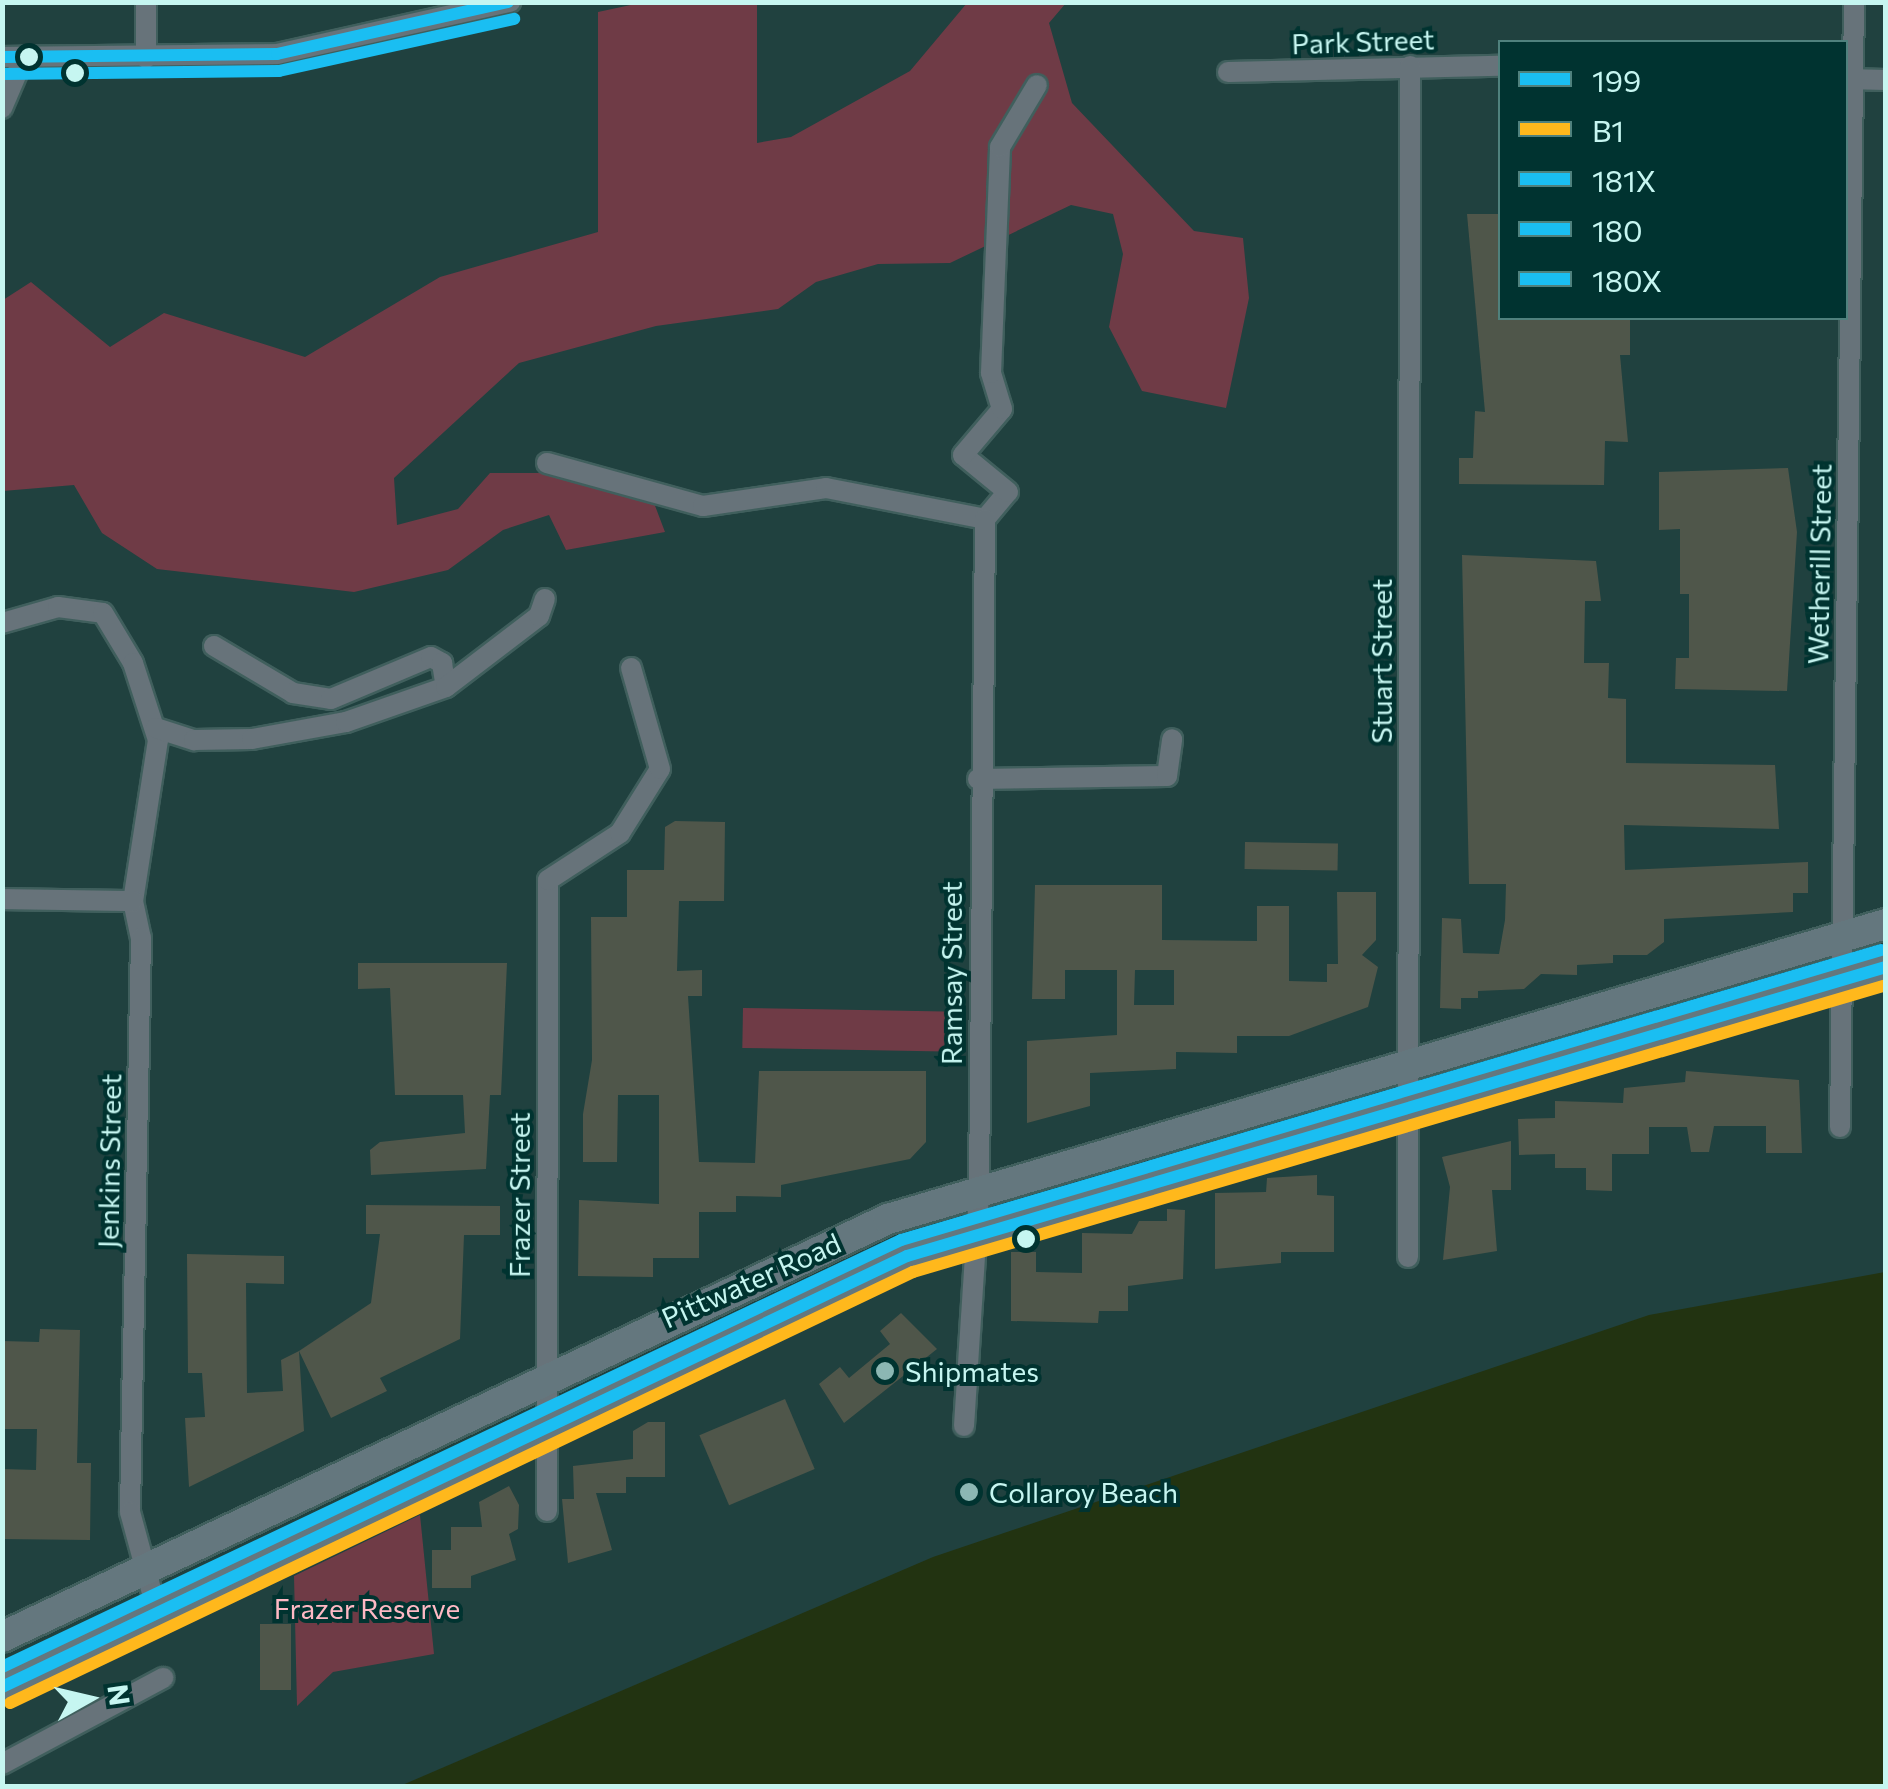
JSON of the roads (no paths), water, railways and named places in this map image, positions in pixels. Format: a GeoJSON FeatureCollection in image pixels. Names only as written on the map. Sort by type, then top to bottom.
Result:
{"type":"FeatureCollection","features":[{"type":"Feature","properties":{"kind":"highway","name":"Pittwater Road"},"geometry":{"type":"LineString","coordinates":[[2,1636],[767,1269],[979,1192],[1886,924]]}},
{"type":"Feature","properties":{"kind":"highway","name":"Pittwater Road"},"geometry":{"type":"LineString","coordinates":[[2,1687],[156,1608],[818,1291],[978,1234],[1886,967]]}},
{"type":"Feature","properties":{"kind":"street"},"geometry":{"type":"LineString","coordinates":[[146,2],[146,58]]}},
{"type":"Feature","properties":{"kind":"street"},"geometry":{"type":"LineString","coordinates":[[2,57],[277,54],[510,2]]}},
{"type":"Feature","properties":{"kind":"street","name":"Wetherill Street"},"geometry":{"type":"LineString","coordinates":[[1848,294],[1854,2]]}},
{"type":"Feature","properties":{"kind":"street"},"geometry":{"type":"LineString","coordinates":[[2,108],[24,58]]}},
{"type":"Feature","properties":{"kind":"street","name":"Stuart Street"},"geometry":{"type":"LineString","coordinates":[[1408,1257],[1410,66]]}},
{"type":"Feature","properties":{"kind":"street","name":"Park Street"},"geometry":{"type":"LineString","coordinates":[[1228,72],[1498,66]]}},
{"type":"Feature","properties":{"kind":"street"},"geometry":{"type":"LineString","coordinates":[[1850,80],[1886,80]]}},
{"type":"Feature","properties":{"kind":"street","name":"Ramsay Street"},"geometry":{"type":"LineString","coordinates":[[964,1426],[979,1192],[978,779],[985,519],[1008,492],[963,455],[1002,409],[991,372],[1000,147],[1037,85]]}},
{"type":"Feature","properties":{"kind":"street","name":"Wetherill Street"},"geometry":{"type":"LineString","coordinates":[[1840,1127],[1848,320]]}},
{"type":"Feature","properties":{"kind":"street"},"geometry":{"type":"LineString","coordinates":[[547,463],[703,506],[826,488],[985,519]]}},
{"type":"Feature","properties":{"kind":"street"},"geometry":{"type":"LineString","coordinates":[[2,623],[58,606],[103,613],[153,722],[194,740],[252,739],[346,722],[446,687],[540,616],[545,600]]}},
{"type":"Feature","properties":{"kind":"street"},"geometry":{"type":"LineString","coordinates":[[214,646],[293,694],[332,698],[431,657],[442,663],[446,687]]}},
{"type":"Feature","properties":{"kind":"street","name":"Frazer Street"},"geometry":{"type":"LineString","coordinates":[[547,1510],[548,880],[620,832],[660,770],[631,668]]}},
{"type":"Feature","properties":{"kind":"street","name":"Jenkins Street"},"geometry":{"type":"LineString","coordinates":[[153,722],[133,901],[141,938],[130,1512],[156,1608]]}},
{"type":"Feature","properties":{"kind":"street"},"geometry":{"type":"LineString","coordinates":[[978,779],[1167,776],[1172,738]]}},
{"type":"Feature","properties":{"kind":"street"},"geometry":{"type":"LineString","coordinates":[[2,899],[133,901]]}},
{"type":"Feature","properties":{"kind":"street"},"geometry":{"type":"LineString","coordinates":[[2,1764],[164,1678]]}},
{"type":"Feature","properties":{"kind":"place","name":"Shipmates"},"geometry":{"type":"Point","coordinates":[885,1371]}},
{"type":"Feature","properties":{"kind":"place","name":"Collaroy Beach"},"geometry":{"type":"Point","coordinates":[969,1492]}},
{"type":"Feature","properties":{"kind":"park label","name":"Frazer Reserve"},"geometry":{"type":"Point","coordinates":[367,1608]}}]}
